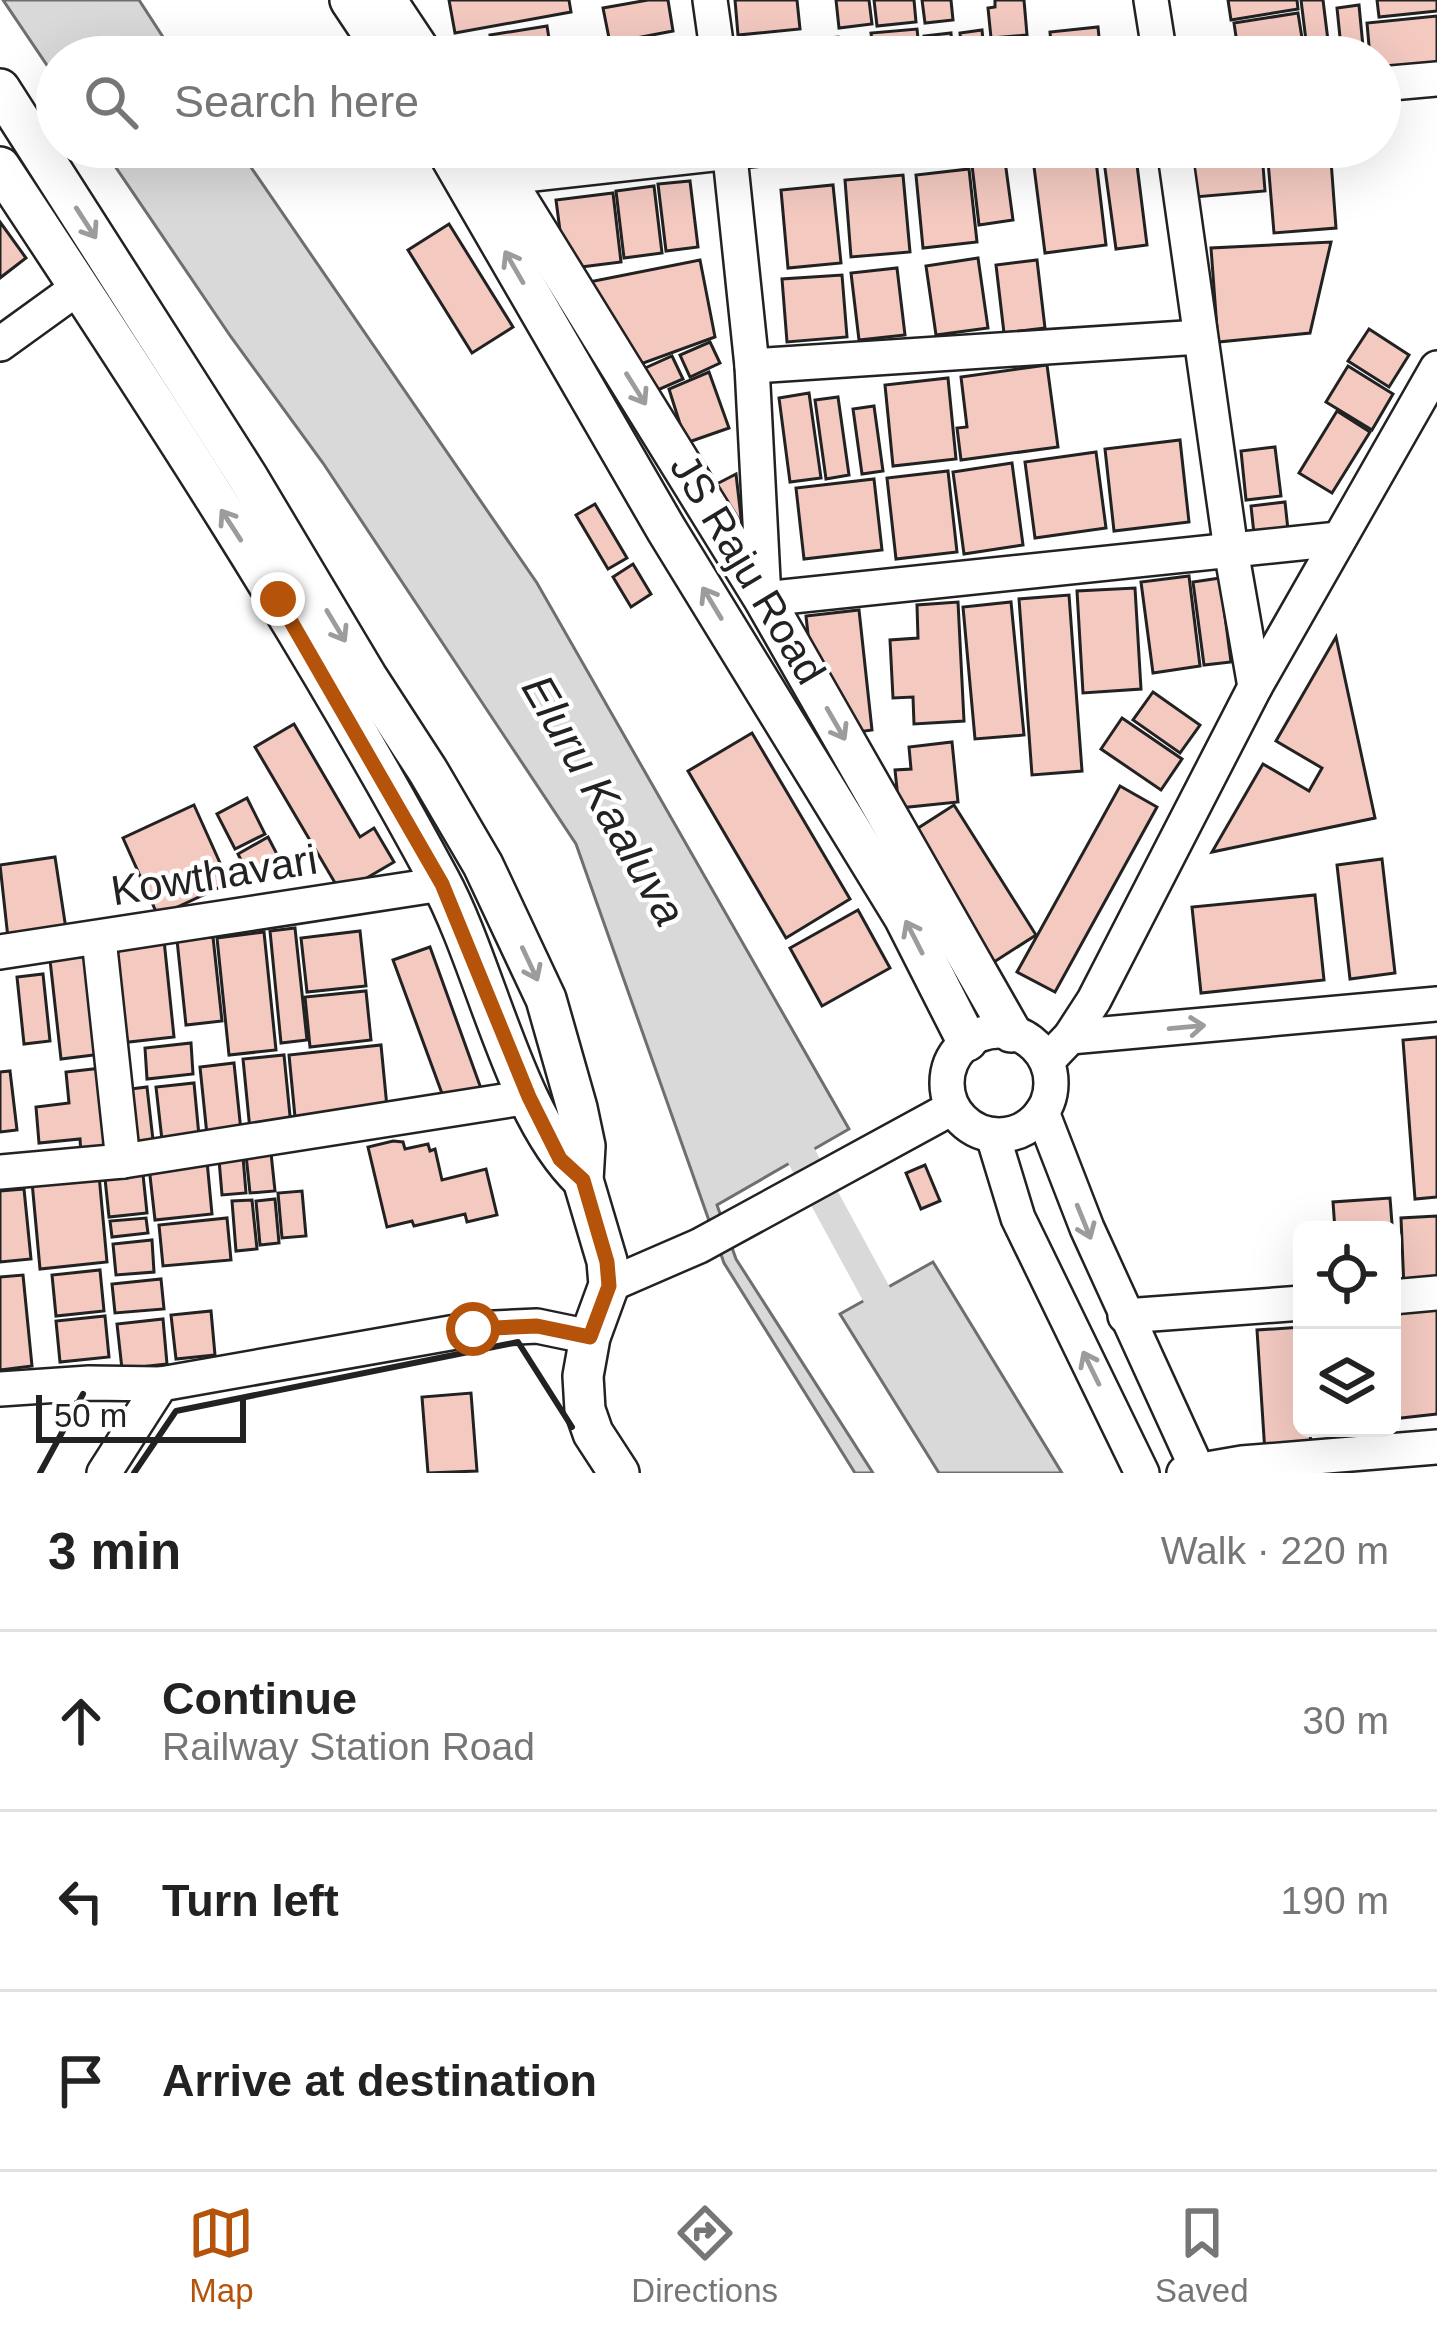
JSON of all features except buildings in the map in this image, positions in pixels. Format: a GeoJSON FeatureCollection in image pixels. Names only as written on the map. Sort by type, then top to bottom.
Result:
{"type":"FeatureCollection","features":[{"type":"Feature","properties":{"kind":"main road"},"geometry":{"type":"LineString","coordinates":[[350,0],[374,36]]}},
{"type":"Feature","properties":{"kind":"main road"},"geometry":{"type":"LineString","coordinates":[[386,0],[410,36]]}},
{"type":"Feature","properties":{"kind":"main road"},"geometry":{"type":"LineString","coordinates":[[0,89],[36,145]]}},
{"type":"Feature","properties":{"kind":"main road"},"geometry":{"type":"LineString","coordinates":[[0,167],[278,599],[442,884],[529,1097],[560,1159],[583,1180]]}},
{"type":"Feature","properties":{"kind":"main road"},"geometry":{"type":"LineString","coordinates":[[50,168],[247,476],[483,865],[546,998],[565,1054],[585,1146],[583,1180],[607,1262],[609,1286],[590,1337],[583,1376],[585,1410],[593,1433],[619,1473]]}},
{"type":"Feature","properties":{"kind":"main road","name":"JS Raju Road"},"geometry":{"type":"LineString","coordinates":[[457,168],[666,529],[904,917],[967,1041]]}},
{"type":"Feature","properties":{"kind":"main road","name":"JS Raju Road"},"geometry":{"type":"LineString","coordinates":[[499,168],[764,599],[1011,1032]]}},
{"type":"Feature","properties":{"kind":"street"},"geometry":{"type":"LineString","coordinates":[[710,0],[715,36]]}},
{"type":"Feature","properties":{"kind":"street"},"geometry":{"type":"LineString","coordinates":[[1151,0],[1157,36]]}},
{"type":"Feature","properties":{"kind":"street"},"geometry":{"type":"LineString","coordinates":[[1401,82],[1437,79]]}},
{"type":"Feature","properties":{"kind":"street"},"geometry":{"type":"LineString","coordinates":[[732,168],[752,366],[764,599],[1338,539]]}},
{"type":"Feature","properties":{"kind":"street"},"geometry":{"type":"LineString","coordinates":[[1177,168],[1255,687]]}},
{"type":"Feature","properties":{"kind":"street"},"geometry":{"type":"LineString","coordinates":[[0,344],[79,287]]}},
{"type":"Feature","properties":{"kind":"street"},"geometry":{"type":"LineString","coordinates":[[752,366],[1200,337]]}},
{"type":"Feature","properties":{"kind":"street"},"geometry":{"type":"LineString","coordinates":[[1437,368],[1255,687],[1094,1000],[1059,1049],[1042,1112],[1022,1131],[993,1136],[970,1127],[952,1108],[946,1084],[951,1060],[967,1041],[988,1031],[1011,1032],[1059,1049],[1437,1004]]}},
{"type":"Feature","properties":{"kind":"street","name":"Kowthavari"},"geometry":{"type":"LineString","coordinates":[[0,952],[442,884]]}},
{"type":"Feature","properties":{"kind":"street"},"geometry":{"type":"LineString","coordinates":[[99,939],[123,1161]]}},
{"type":"Feature","properties":{"kind":"street"},"geometry":{"type":"LineString","coordinates":[[0,1172],[123,1161],[529,1097]]}},
{"type":"Feature","properties":{"kind":"street"},"geometry":{"type":"LineString","coordinates":[[609,1286],[699,1246],[952,1108]]}},
{"type":"Feature","properties":{"kind":"street"},"geometry":{"type":"LineString","coordinates":[[1042,1112],[1194,1472],[1437,1447]]}},
{"type":"Feature","properties":{"kind":"street"},"geometry":{"type":"LineString","coordinates":[[993,1136],[1018,1218],[1142,1473]]}},
{"type":"Feature","properties":{"kind":"street"},"geometry":{"type":"LineString","coordinates":[[1401,1296],[1437,1294]]}},
{"type":"Feature","properties":{"kind":"street"},"geometry":{"type":"LineString","coordinates":[[1125,1316],[1293,1304]]}},
{"type":"Feature","properties":{"kind":"street"},"geometry":{"type":"LineString","coordinates":[[0,1389],[161,1384],[473,1329],[537,1326],[590,1337]]}},
{"type":"Feature","properties":{"kind":"street"},"geometry":{"type":"LineString","coordinates":[[104,1473],[161,1384]]}},
{"type":"Feature","properties":{"kind":"water"},"geometry":{"type":"Polygon","coordinates":[[[3,0],[139,0],[162,36],[36,36],[36,49],[3,0]]]}},
{"type":"Feature","properties":{"kind":"water"},"geometry":{"type":"Polygon","coordinates":[[[116,168],[251,168],[537,583],[849,1129],[717,1205],[736,1259],[873,1473],[855,1473],[724,1263],[576,844],[323,463],[116,168]]]}},
{"type":"Feature","properties":{"kind":"water"},"geometry":{"type":"Polygon","coordinates":[[[933,1262],[1062,1473],[939,1473],[840,1314],[933,1262]]]}},
{"type":"Feature","properties":{"kind":"waterway","name":"Eluru Kaaluva"},"geometry":{"type":"LineString","coordinates":[[784,1124],[896,1330]]}},
{"type":"Feature","properties":{"kind":"wall"},"geometry":{"type":"LineString","coordinates":[[134,1473],[176,1411],[518,1342],[572,1427]]}},
{"type":"Feature","properties":{"kind":"wall"},"geometry":{"type":"LineString","coordinates":[[40,1473],[83,1394]]}},
{"type":"Feature","properties":{"kind":"route"},"geometry":{"type":"LineString","coordinates":[[278,599],[442,884],[529,1097],[560,1159],[583,1180],[607,1262],[609,1286],[590,1337],[537,1326],[473,1329]]}}]}
